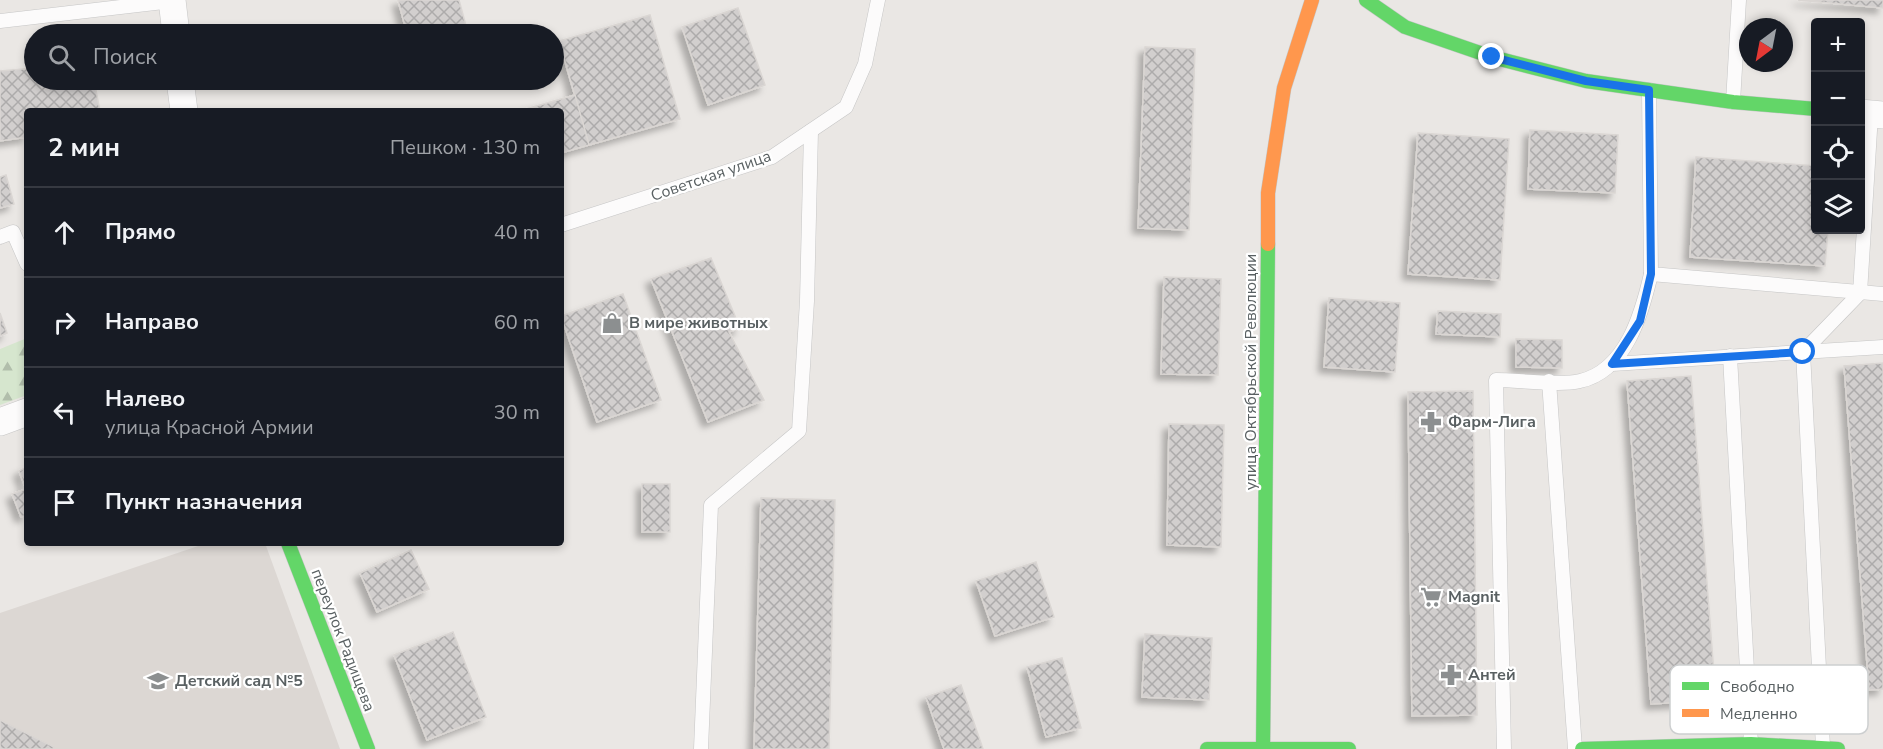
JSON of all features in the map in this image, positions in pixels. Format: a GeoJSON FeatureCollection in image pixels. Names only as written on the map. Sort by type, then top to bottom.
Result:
{"type":"FeatureCollection","features":[{"type":"Feature","properties":{"kind":"street"},"geometry":{"type":"LineString","coordinates":[[172,0],[175,24]]}},
{"type":"Feature","properties":{"kind":"street","name":"улица Октябрьской Революции"},"geometry":{"type":"LineString","coordinates":[[1263,748],[1268,193],[1284,88],[1312,0]]}},
{"type":"Feature","properties":{"kind":"street"},"geometry":{"type":"LineString","coordinates":[[1366,0],[1405,27],[1492,57],[1586,81],[1733,102],[1811,109]]}},
{"type":"Feature","properties":{"kind":"street"},"geometry":{"type":"LineString","coordinates":[[181,90],[184,108]]}},
{"type":"Feature","properties":{"kind":"street"},"geometry":{"type":"LineString","coordinates":[[0,422],[24,413]]}},
{"type":"Feature","properties":{"kind":"street","name":"переулок Радищева"},"geometry":{"type":"LineString","coordinates":[[289,546],[368,749]]}},
{"type":"Feature","properties":{"kind":"street"},"geometry":{"type":"LineString","coordinates":[[1582,749],[1751,744],[1838,749]]}},
{"type":"Feature","properties":{"kind":"street"},"geometry":{"type":"LineString","coordinates":[[1207,749],[1349,749]]}},
{"type":"Feature","properties":{"kind":"lane"},"geometry":{"type":"LineString","coordinates":[[0,21],[86,5],[172,0]]}},
{"type":"Feature","properties":{"kind":"lane","name":"Советская улица"},"geometry":{"type":"LineString","coordinates":[[564,224],[772,157],[846,107],[865,64],[878,0]]}},
{"type":"Feature","properties":{"kind":"lane"},"geometry":{"type":"LineString","coordinates":[[1733,102],[1739,0]]}},
{"type":"Feature","properties":{"kind":"lane"},"geometry":{"type":"LineString","coordinates":[[1612,364],[1640,321],[1651,274],[1649,90]]}},
{"type":"Feature","properties":{"kind":"lane"},"geometry":{"type":"LineString","coordinates":[[1820,665],[1803,352],[1860,293],[1871,114]]}},
{"type":"Feature","properties":{"kind":"lane"},"geometry":{"type":"LineString","coordinates":[[701,749],[711,505],[799,430],[807,301],[811,131]]}},
{"type":"Feature","properties":{"kind":"lane"},"geometry":{"type":"LineString","coordinates":[[0,237],[13,232],[24,257]]}},
{"type":"Feature","properties":{"kind":"lane"},"geometry":{"type":"LineString","coordinates":[[1651,274],[1883,294]]}},
{"type":"Feature","properties":{"kind":"lane"},"geometry":{"type":"LineString","coordinates":[[1504,749],[1496,380],[1581,381],[1612,364],[1883,346]]}},
{"type":"Feature","properties":{"kind":"lane"},"geometry":{"type":"LineString","coordinates":[[1730,356],[1747,665]]}},
{"type":"Feature","properties":{"kind":"lane"},"geometry":{"type":"LineString","coordinates":[[1548,381],[1575,749]]}},
{"type":"Feature","properties":{"kind":"lane"},"geometry":{"type":"LineString","coordinates":[[1750,734],[1751,744]]}},
{"type":"Feature","properties":{"kind":"lane"},"geometry":{"type":"LineString","coordinates":[[1823,734],[1824,747]]}},
{"type":"Feature","properties":{"kind":"shaded area","name":"Детский сад №5"},"geometry":{"type":"Polygon","coordinates":[[[198,546],[266,546],[340,749],[0,749],[0,613],[198,546]]]}},
{"type":"Feature","properties":{"kind":"green space"},"geometry":{"type":"Polygon","coordinates":[[[24,339],[24,396],[0,405],[0,349],[24,339]]]}},
{"type":"Feature","properties":{"kind":"building"},"geometry":{"type":"Polygon","coordinates":[[[398,0],[459,0],[466,24],[404,24],[398,0]]]}},
{"type":"Feature","properties":{"kind":"building"},"geometry":{"type":"Polygon","coordinates":[[[1798,0],[1883,0],[1883,8],[1798,0]]]}},
{"type":"Feature","properties":{"kind":"building"},"geometry":{"type":"Polygon","coordinates":[[[738,8],[765,85],[708,105],[682,27],[738,8]]]}},
{"type":"Feature","properties":{"kind":"building"},"geometry":{"type":"Polygon","coordinates":[[[650,15],[680,119],[589,145],[564,58],[564,40],[650,15]]]}},
{"type":"Feature","properties":{"kind":"building"},"geometry":{"type":"Polygon","coordinates":[[[1145,47],[1195,49],[1189,230],[1138,228],[1145,47]]]}},
{"type":"Feature","properties":{"kind":"building"},"geometry":{"type":"Polygon","coordinates":[[[24,69],[24,90],[96,90],[99,108],[24,108],[24,137],[0,141],[0,71],[24,69]]]}},
{"type":"Feature","properties":{"kind":"building"},"geometry":{"type":"Polygon","coordinates":[[[575,95],[589,145],[564,152],[564,108],[530,108],[575,95]]]}},
{"type":"Feature","properties":{"kind":"building"},"geometry":{"type":"Polygon","coordinates":[[[1530,130],[1618,135],[1615,193],[1528,189],[1530,130]]]}},
{"type":"Feature","properties":{"kind":"building"},"geometry":{"type":"Polygon","coordinates":[[[1418,133],[1509,139],[1500,280],[1408,274],[1418,133]]]}},
{"type":"Feature","properties":{"kind":"building"},"geometry":{"type":"Polygon","coordinates":[[[1696,157],[1811,166],[1811,234],[1828,234],[1825,266],[1690,257],[1696,157]]]}},
{"type":"Feature","properties":{"kind":"building"},"geometry":{"type":"Polygon","coordinates":[[[6,175],[14,204],[0,208],[0,177],[6,175]]]}},
{"type":"Feature","properties":{"kind":"building"},"geometry":{"type":"Polygon","coordinates":[[[711,258],[740,328],[729,332],[764,400],[708,422],[651,279],[711,258]]]}},
{"type":"Feature","properties":{"kind":"building"},"geometry":{"type":"Polygon","coordinates":[[[1164,277],[1221,279],[1218,375],[1161,374],[1164,277]]]}},
{"type":"Feature","properties":{"kind":"building"},"geometry":{"type":"Polygon","coordinates":[[[623,294],[661,400],[597,422],[564,325],[564,315],[623,294]]]}},
{"type":"Feature","properties":{"kind":"building"},"geometry":{"type":"Polygon","coordinates":[[[1329,298],[1400,303],[1395,372],[1324,367],[1329,298]]]}},
{"type":"Feature","properties":{"kind":"building"},"geometry":{"type":"Polygon","coordinates":[[[1438,311],[1501,314],[1500,337],[1436,334],[1438,311]]]}},
{"type":"Feature","properties":{"kind":"building"},"geometry":{"type":"Polygon","coordinates":[[[0,313],[7,333],[0,336],[0,313]]]}},
{"type":"Feature","properties":{"kind":"building"},"geometry":{"type":"Polygon","coordinates":[[[1516,339],[1562,340],[1562,368],[1516,367],[1516,339]]]}},
{"type":"Feature","properties":{"kind":"building"},"geometry":{"type":"Polygon","coordinates":[[[1883,363],[1883,689],[1869,690],[1844,366],[1883,363]]]}},
{"type":"Feature","properties":{"kind":"building"},"geometry":{"type":"Polygon","coordinates":[[[1691,376],[1713,665],[1670,665],[1670,703],[1651,704],[1627,381],[1691,376]]]}},
{"type":"Feature","properties":{"kind":"building"},"geometry":{"type":"Polygon","coordinates":[[[1473,391],[1477,715],[1412,716],[1408,392],[1473,391]]]}},
{"type":"Feature","properties":{"kind":"building"},"geometry":{"type":"Polygon","coordinates":[[[1169,424],[1224,425],[1221,547],[1167,545],[1169,424]]]}},
{"type":"Feature","properties":{"kind":"building"},"geometry":{"type":"Polygon","coordinates":[[[24,468],[24,484],[19,471],[24,468]]]}},
{"type":"Feature","properties":{"kind":"building"},"geometry":{"type":"Polygon","coordinates":[[[642,484],[670,484],[670,532],[642,532],[642,484]]]}},
{"type":"Feature","properties":{"kind":"building"},"geometry":{"type":"Polygon","coordinates":[[[24,490],[24,516],[21,517],[12,494],[24,490]]]}},
{"type":"Feature","properties":{"kind":"building"},"geometry":{"type":"Polygon","coordinates":[[[761,498],[835,500],[829,749],[754,749],[761,498]]]}},
{"type":"Feature","properties":{"kind":"building"},"geometry":{"type":"Polygon","coordinates":[[[411,550],[429,589],[377,612],[360,573],[411,550]]]}},
{"type":"Feature","properties":{"kind":"building"},"geometry":{"type":"Polygon","coordinates":[[[1036,562],[1054,617],[995,636],[976,581],[1036,562]]]}},
{"type":"Feature","properties":{"kind":"building"},"geometry":{"type":"Polygon","coordinates":[[[453,632],[486,717],[427,740],[394,655],[453,632]]]}},
{"type":"Feature","properties":{"kind":"building"},"geometry":{"type":"Polygon","coordinates":[[[1145,634],[1212,638],[1209,700],[1142,697],[1145,634]]]}},
{"type":"Feature","properties":{"kind":"building"},"geometry":{"type":"Polygon","coordinates":[[[1062,658],[1081,728],[1046,737],[1027,667],[1062,658]]]}},
{"type":"Feature","properties":{"kind":"building"},"geometry":{"type":"Polygon","coordinates":[[[961,685],[983,749],[944,749],[926,697],[961,685]]]}},
{"type":"Feature","properties":{"kind":"building"},"geometry":{"type":"Polygon","coordinates":[[[0,720],[54,747],[53,749],[0,749],[0,720]]]}},
{"type":"Feature","properties":{"kind":"traffic: fast"},"geometry":{"type":"LineString","coordinates":[[1366,0],[1405,27],[1492,57],[1586,81],[1733,102],[1811,109]]}},
{"type":"Feature","properties":{"kind":"traffic: fast"},"geometry":{"type":"LineString","coordinates":[[1263,749],[1268,244]]}},
{"type":"Feature","properties":{"kind":"traffic: fast"},"geometry":{"type":"LineString","coordinates":[[289,546],[368,749]]}},
{"type":"Feature","properties":{"kind":"traffic: fast"},"geometry":{"type":"LineString","coordinates":[[1582,749],[1751,744],[1838,749]]}},
{"type":"Feature","properties":{"kind":"traffic: fast"},"geometry":{"type":"LineString","coordinates":[[1207,749],[1349,749]]}},
{"type":"Feature","properties":{"kind":"traffic: slow"},"geometry":{"type":"LineString","coordinates":[[1268,244],[1268,193],[1284,88],[1312,0]]}},
{"type":"Feature","properties":{"kind":"place","name":"В мире животных"},"geometry":{"type":"Point","coordinates":[612,323]}},
{"type":"Feature","properties":{"kind":"place","name":"Фарм-Лига"},"geometry":{"type":"Point","coordinates":[1431,422]}},
{"type":"Feature","properties":{"kind":"place","name":"Magnit"},"geometry":{"type":"Point","coordinates":[1431,597]}},
{"type":"Feature","properties":{"kind":"place","name":"Антей"},"geometry":{"type":"Point","coordinates":[1451,675]}},
{"type":"Feature","properties":{"kind":"place","name":"Детский сад №5"},"geometry":{"type":"Point","coordinates":[158,681]}},
{"type":"Feature","properties":{"kind":"route"},"geometry":{"type":"LineString","coordinates":[[1492,57],[1586,81],[1649,90],[1651,274],[1640,321],[1612,364],[1803,352]]}}]}
